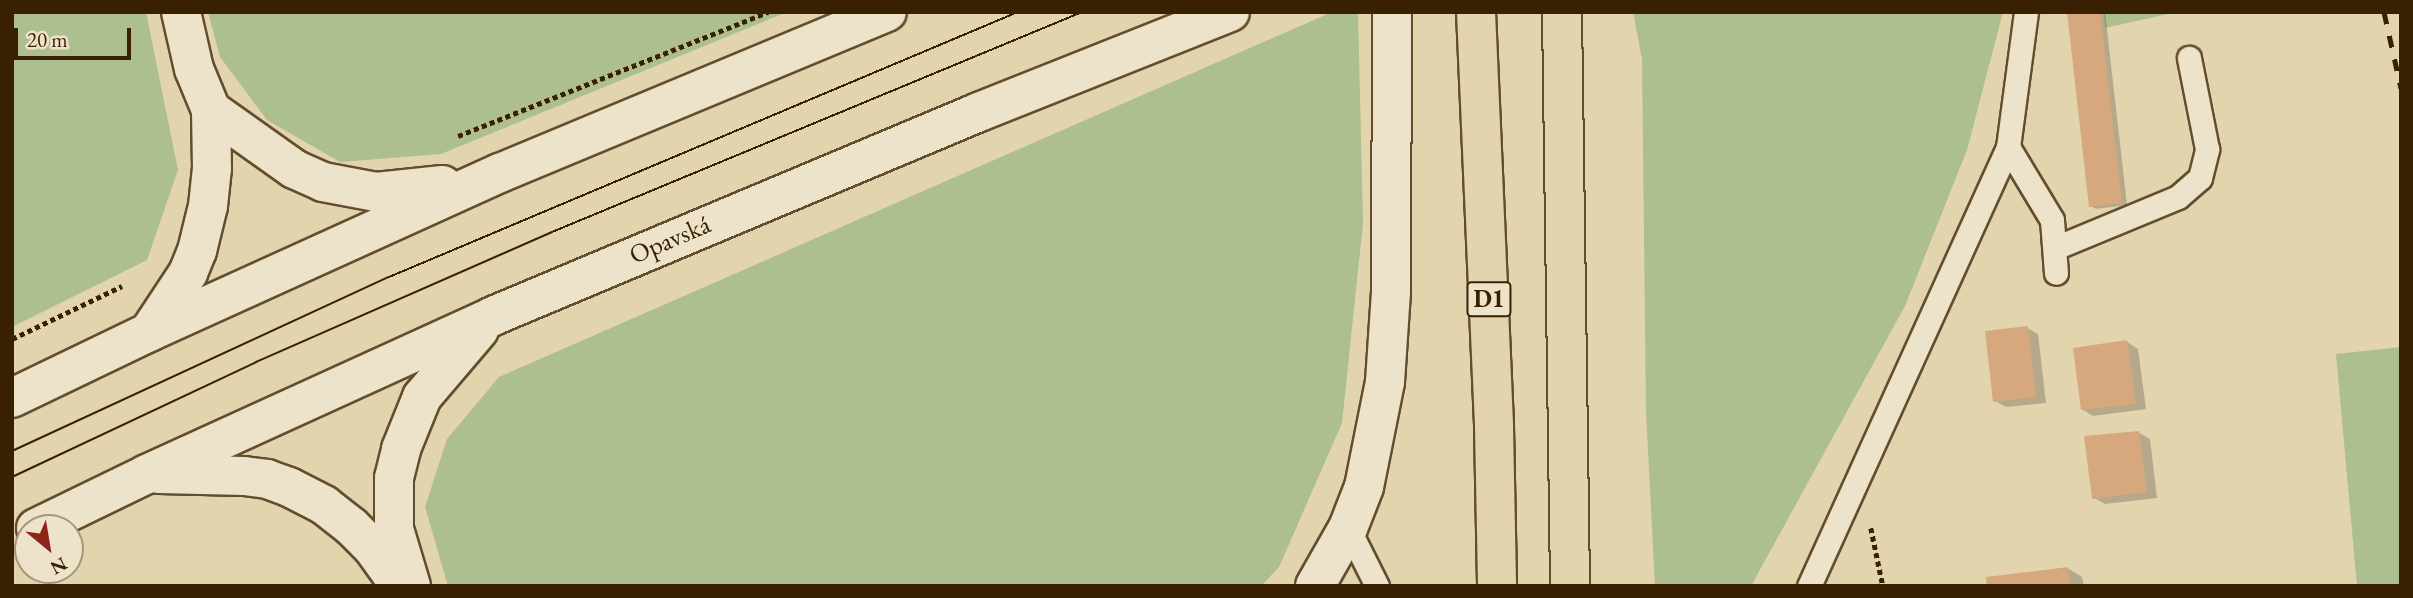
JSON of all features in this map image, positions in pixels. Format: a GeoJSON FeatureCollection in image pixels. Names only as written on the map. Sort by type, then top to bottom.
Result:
{"type":"FeatureCollection","features":[{"type":"Feature","properties":{"kind":"highway","name":"D1"},"geometry":{"type":"LineString","coordinates":[[1476,12],[1494,427],[1497,586]]}},
{"type":"Feature","properties":{"kind":"highway"},"geometry":{"type":"LineString","coordinates":[[1562,12],[1570,586]]}},
{"type":"Feature","properties":{"kind":"main road"},"geometry":{"type":"LineString","coordinates":[[149,332],[188,273],[204,227],[212,168],[211,110],[194,69],[181,12]]}},
{"type":"Feature","properties":{"kind":"main road"},"geometry":{"type":"LineString","coordinates":[[12,398],[149,332],[500,173],[887,12]]}},
{"type":"Feature","properties":{"kind":"main road","name":"Opavská"},"geometry":{"type":"LineString","coordinates":[[65,514],[493,316],[967,117],[1230,12]]}},
{"type":"Feature","properties":{"kind":"main road"},"geometry":{"type":"LineString","coordinates":[[1315,586],[1348,528],[1364,487],[1386,371],[1391,292],[1392,12]]}},
{"type":"Feature","properties":{"kind":"main road"},"geometry":{"type":"LineString","coordinates":[[211,110],[294,169],[323,182],[358,191],[394,192],[500,173]]}},
{"type":"Feature","properties":{"kind":"main road"},"geometry":{"type":"LineString","coordinates":[[411,586],[394,529],[394,478],[401,449],[422,397],[451,359],[493,316]]}},
{"type":"Feature","properties":{"kind":"main road"},"geometry":{"type":"LineString","coordinates":[[133,481],[244,476],[267,479],[289,487],[324,505],[351,526],[400,586]]}},
{"type":"Feature","properties":{"kind":"lane"},"geometry":{"type":"LineString","coordinates":[[1809,586],[2008,147],[2026,12]]}},
{"type":"Feature","properties":{"kind":"lane"},"geometry":{"type":"LineString","coordinates":[[2055,248],[2144,214],[2178,197],[2200,178],[2207,149],[2189,58]]}},
{"type":"Feature","properties":{"kind":"lane"},"geometry":{"type":"LineString","coordinates":[[2008,147],[2052,220],[2056,273]]}},
{"type":"Feature","properties":{"kind":"lane"},"geometry":{"type":"LineString","coordinates":[[1348,528],[1377,586]]}},
{"type":"Feature","properties":{"kind":"path"},"geometry":{"type":"LineString","coordinates":[[458,136],[768,12]]}},
{"type":"Feature","properties":{"kind":"path"},"geometry":{"type":"LineString","coordinates":[[12,339],[122,286]]}},
{"type":"Feature","properties":{"kind":"green space"},"geometry":{"type":"Polygon","coordinates":[[[12,12],[146,12],[178,170],[147,260],[12,327],[12,12]]]}},
{"type":"Feature","properties":{"kind":"green space"},"geometry":{"type":"Polygon","coordinates":[[[208,12],[787,12],[441,154],[340,162],[267,120],[220,57],[208,12]]]}},
{"type":"Feature","properties":{"kind":"green space"},"geometry":{"type":"Polygon","coordinates":[[[1332,12],[1358,12],[1363,223],[1342,423],[1279,567],[1261,586],[448,586],[425,507],[447,439],[499,377],[1332,12]]]}},
{"type":"Feature","properties":{"kind":"green space"},"geometry":{"type":"Polygon","coordinates":[[[1633,12],[2003,12],[1967,150],[1905,306],[1751,586],[1655,586],[1646,412],[1642,59],[1633,12]]]}},
{"type":"Feature","properties":{"kind":"green space"},"geometry":{"type":"Polygon","coordinates":[[[2104,12],[2177,12],[2105,28],[2104,12]]]}},
{"type":"Feature","properties":{"kind":"green space"},"geometry":{"type":"Polygon","coordinates":[[[2401,347],[2401,586],[2357,586],[2336,354],[2401,347]]]}},
{"type":"Feature","properties":{"kind":"building"},"geometry":{"type":"Polygon","coordinates":[[[2067,12],[2100,12],[2122,203],[2089,207],[2067,12]]]}},
{"type":"Feature","properties":{"kind":"building"},"geometry":{"type":"Polygon","coordinates":[[[2028,326],[2036,397],[1993,402],[1985,331],[2028,326]]]}},
{"type":"Feature","properties":{"kind":"building"},"geometry":{"type":"Polygon","coordinates":[[[2127,340],[2136,404],[2081,410],[2073,348],[2127,340]]]}},
{"type":"Feature","properties":{"kind":"building"},"geometry":{"type":"Polygon","coordinates":[[[2139,431],[2147,492],[2092,499],[2084,436],[2139,431]]]}},
{"type":"Feature","properties":{"kind":"building"},"geometry":{"type":"Polygon","coordinates":[[[2068,567],[2070,586],[1987,586],[1986,577],[2068,567]]]}},
{"type":"Feature","properties":{"kind":"tram line"},"geometry":{"type":"LineString","coordinates":[[12,451],[389,277],[1018,12]]}},
{"type":"Feature","properties":{"kind":"tram line"},"geometry":{"type":"LineString","coordinates":[[12,477],[256,362],[552,232],[1082,12]]}},
{"type":"Feature","properties":{"kind":"railway"},"geometry":{"type":"LineString","coordinates":[[2384,12],[2401,88]]}}]}
